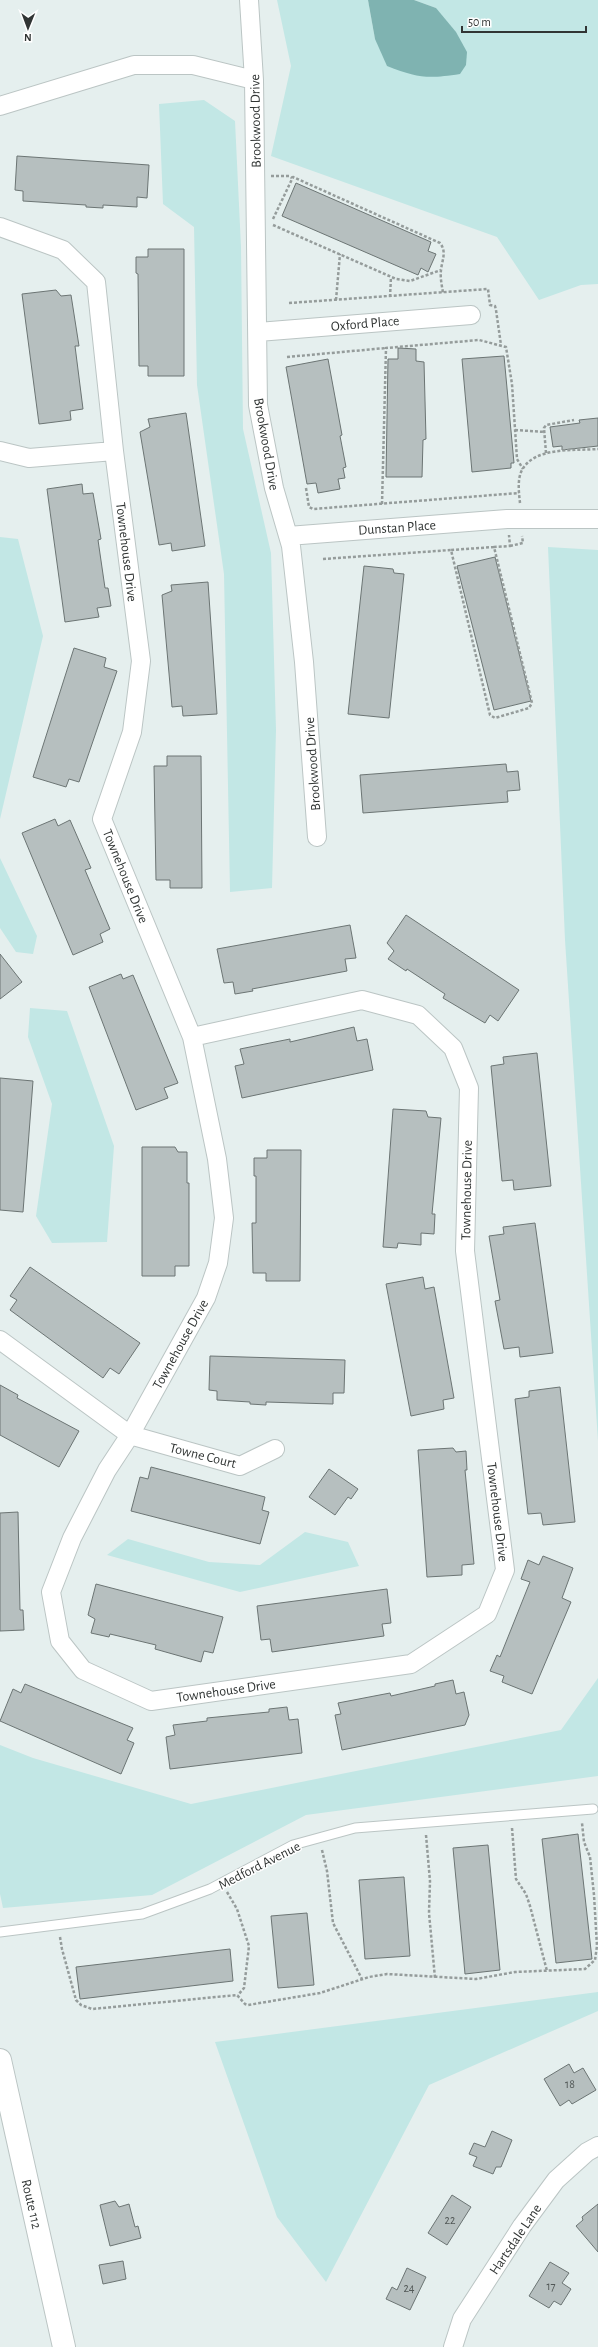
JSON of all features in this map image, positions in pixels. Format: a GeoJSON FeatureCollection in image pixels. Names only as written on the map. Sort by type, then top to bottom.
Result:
{"type":"FeatureCollection","features":[{"type":"Feature","properties":{"kind":"main road","name":"Route 112"},"geometry":{"type":"LineString","coordinates":[[0,2060],[64,2347]]}},
{"type":"Feature","properties":{"kind":"street","name":"Brookwood Drive"},"geometry":{"type":"LineString","coordinates":[[249,0],[254,80],[258,405],[274,488],[291,546],[304,662],[317,837]]}},
{"type":"Feature","properties":{"kind":"street"},"geometry":{"type":"LineString","coordinates":[[0,106],[134,65],[194,65],[254,80]]}},
{"type":"Feature","properties":{"kind":"street","name":"Townehouse Drive"},"geometry":{"type":"LineString","coordinates":[[0,227],[63,250],[96,282],[114,451],[141,661],[132,732],[102,819],[192,1037],[217,1159],[224,1218],[223,1240],[218,1263],[206,1298],[130,1435],[107,1470],[72,1538],[51,1592],[60,1641],[83,1670],[151,1701],[411,1664],[487,1614],[505,1570],[465,1251],[469,1088],[453,1048],[418,1015],[362,1000],[192,1037]]}},
{"type":"Feature","properties":{"kind":"street","name":"Oxford Place"},"geometry":{"type":"LineString","coordinates":[[258,332],[472,315]]}},
{"type":"Feature","properties":{"kind":"street"},"geometry":{"type":"LineString","coordinates":[[0,451],[29,458],[114,451]]}},
{"type":"Feature","properties":{"kind":"street","name":"Dunstan Place"},"geometry":{"type":"LineString","coordinates":[[288,536],[514,519],[598,519]]}},
{"type":"Feature","properties":{"kind":"street"},"geometry":{"type":"LineString","coordinates":[[0,1340],[130,1435]]}},
{"type":"Feature","properties":{"kind":"street","name":"Towne Court"},"geometry":{"type":"LineString","coordinates":[[130,1435],[240,1466],[275,1449]]}},
{"type":"Feature","properties":{"kind":"street","name":"Hartsdale Lane"},"geometry":{"type":"LineString","coordinates":[[453,2347],[462,2319],[522,2226],[556,2180],[587,2152],[598,2146]]}},
{"type":"Feature","properties":{"kind":"lane","name":"Medford Avenue"},"geometry":{"type":"LineString","coordinates":[[0,1932],[142,1914],[210,1890],[293,1844],[355,1828],[593,1809]]}},
{"type":"Feature","properties":{"kind":"path"},"geometry":{"type":"LineString","coordinates":[[256,176],[289,176],[361,206],[440,243],[444,248],[441,270],[443,293]]}},
{"type":"Feature","properties":{"kind":"path"},"geometry":{"type":"LineString","coordinates":[[292,178],[271,224],[391,277],[410,281],[441,270]]}},
{"type":"Feature","properties":{"kind":"path"},"geometry":{"type":"LineString","coordinates":[[336,300],[340,254]]}},
{"type":"Feature","properties":{"kind":"path"},"geometry":{"type":"LineString","coordinates":[[390,297],[391,277]]}},
{"type":"Feature","properties":{"kind":"path"},"geometry":{"type":"LineString","coordinates":[[287,357],[479,340],[506,347],[512,384],[517,459],[522,470],[510,546]]}},
{"type":"Feature","properties":{"kind":"path"},"geometry":{"type":"LineString","coordinates":[[382,504],[386,348]]}},
{"type":"Feature","properties":{"kind":"path"},"geometry":{"type":"LineString","coordinates":[[546,453],[546,425],[574,420]]}},
{"type":"Feature","properties":{"kind":"path"},"geometry":{"type":"LineString","coordinates":[[515,430],[545,432]]}},
{"type":"Feature","properties":{"kind":"path"},"geometry":{"type":"LineString","coordinates":[[522,470],[536,458],[546,453],[598,449]]}},
{"type":"Feature","properties":{"kind":"path"},"geometry":{"type":"LineString","coordinates":[[306,488],[309,507],[313,509],[519,493]]}},
{"type":"Feature","properties":{"kind":"path"},"geometry":{"type":"LineString","coordinates":[[323,559],[510,546],[523,543],[514,519]]}},
{"type":"Feature","properties":{"kind":"path"},"geometry":{"type":"LineString","coordinates":[[451,550],[490,715],[496,718],[529,708],[532,703],[494,547]]}},
{"type":"Feature","properties":{"kind":"path"},"geometry":{"type":"LineString","coordinates":[[238,1995],[245,2004],[252,2004],[320,1993],[362,1979],[387,1974],[435,1978],[484,1978],[515,1972],[585,1969],[593,1964],[597,1954],[594,1894],[590,1857],[583,1838],[581,1810]]}},
{"type":"Feature","properties":{"kind":"path"},"geometry":{"type":"LineString","coordinates":[[511,1815],[516,1879],[526,1894],[547,1971]]}},
{"type":"Feature","properties":{"kind":"path"},"geometry":{"type":"LineString","coordinates":[[425,1822],[430,1881],[429,1912],[435,1978]]}},
{"type":"Feature","properties":{"kind":"path"},"geometry":{"type":"LineString","coordinates":[[319,1838],[327,1871],[332,1923],[362,1979]]}},
{"type":"Feature","properties":{"kind":"path"},"geometry":{"type":"LineString","coordinates":[[59,1924],[62,1950],[76,2000],[86,2008],[116,2008],[238,1995],[244,1988],[249,1946],[237,1909],[222,1883]]}},
{"type":"Feature","properties":{"kind":"shaded area"},"geometry":{"type":"Polygon","coordinates":[[[277,0],[368,0],[375,39],[436,8],[414,0],[598,0],[598,284],[581,285],[539,300],[497,237],[271,156],[291,66],[277,0]]]}},
{"type":"Feature","properties":{"kind":"shaded area"},"geometry":{"type":"Polygon","coordinates":[[[368,0],[414,0],[436,8],[456,32],[467,52],[466,65],[460,74],[431,77],[407,73],[387,66],[375,39],[368,0]]]}},
{"type":"Feature","properties":{"kind":"shaded area"},"geometry":{"type":"Polygon","coordinates":[[[204,100],[235,121],[241,247],[243,429],[271,553],[276,730],[272,888],[230,892],[224,574],[197,385],[194,227],[163,204],[159,104],[204,100]]]}},
{"type":"Feature","properties":{"kind":"shaded area"},"geometry":{"type":"Polygon","coordinates":[[[0,537],[18,539],[43,636],[0,819],[0,537]]]}},
{"type":"Feature","properties":{"kind":"shaded area"},"geometry":{"type":"Polygon","coordinates":[[[548,547],[598,550],[598,1441],[565,940],[548,547]]]}},
{"type":"Feature","properties":{"kind":"shaded area"},"geometry":{"type":"Polygon","coordinates":[[[0,858],[37,936],[33,954],[16,952],[0,928],[0,858]]]}},
{"type":"Feature","properties":{"kind":"shaded area"},"geometry":{"type":"Polygon","coordinates":[[[30,1008],[67,1011],[114,1146],[107,1242],[52,1243],[36,1216],[52,1104],[28,1037],[30,1008]]]}},
{"type":"Feature","properties":{"kind":"shaded area"},"geometry":{"type":"Polygon","coordinates":[[[305,1532],[348,1542],[359,1566],[240,1592],[107,1555],[128,1539],[209,1562],[260,1565],[305,1532]]]}},
{"type":"Feature","properties":{"kind":"shaded area"},"geometry":{"type":"Polygon","coordinates":[[[598,1678],[598,1776],[306,1815],[152,1895],[3,1908],[0,1894],[0,1745],[33,1758],[191,1804],[561,1730],[598,1678]]]}},
{"type":"Feature","properties":{"kind":"shaded area"},"geometry":{"type":"Polygon","coordinates":[[[598,1992],[598,2011],[429,2085],[326,2282],[277,2217],[215,2042],[598,1992]]]}},
{"type":"Feature","properties":{"kind":"building"},"geometry":{"type":"Polygon","coordinates":[[[17,156],[149,165],[147,198],[137,197],[137,207],[103,205],[103,208],[86,207],[86,205],[23,201],[23,191],[15,190],[17,156]]]}},
{"type":"Feature","properties":{"kind":"building"},"geometry":{"type":"Polygon","coordinates":[[[296,183],[431,242],[428,251],[436,254],[428,272],[421,268],[418,275],[282,216],[296,183]]]}},
{"type":"Feature","properties":{"kind":"building"},"geometry":{"type":"Polygon","coordinates":[[[148,249],[184,249],[184,376],[148,376],[148,366],[139,366],[138,274],[136,273],[136,257],[148,257],[148,249]]]}},
{"type":"Feature","properties":{"kind":"building"},"geometry":{"type":"Polygon","coordinates":[[[56,290],[61,296],[71,295],[79,346],[75,346],[83,409],[70,411],[71,420],[39,424],[22,294],[56,290]]]}},
{"type":"Feature","properties":{"kind":"building"},"geometry":{"type":"Polygon","coordinates":[[[398,348],[416,349],[416,361],[424,362],[426,439],[423,440],[422,477],[386,477],[388,359],[398,359],[398,348]]]}},
{"type":"Feature","properties":{"kind":"building"},"geometry":{"type":"Polygon","coordinates":[[[504,356],[514,463],[511,463],[511,468],[472,472],[462,359],[504,356]]]}},
{"type":"Feature","properties":{"kind":"building"},"geometry":{"type":"Polygon","coordinates":[[[328,359],[342,435],[340,436],[346,467],[343,468],[345,478],[338,479],[340,489],[318,493],[316,483],[307,484],[286,367],[328,359]]]}},
{"type":"Feature","properties":{"kind":"building"},"geometry":{"type":"Polygon","coordinates":[[[186,413],[205,546],[172,551],[171,543],[159,545],[140,432],[150,427],[148,419],[186,413]]]}},
{"type":"Feature","properties":{"kind":"building"},"geometry":{"type":"Polygon","coordinates":[[[598,418],[598,446],[562,450],[562,446],[553,447],[550,427],[580,423],[579,420],[598,418]]]}},
{"type":"Feature","properties":{"kind":"building"},"geometry":{"type":"Polygon","coordinates":[[[82,484],[83,494],[93,493],[101,539],[98,540],[105,588],[108,588],[111,606],[97,608],[99,617],[65,622],[47,489],[82,484]]]}},
{"type":"Feature","properties":{"kind":"building"},"geometry":{"type":"Polygon","coordinates":[[[495,557],[531,701],[494,710],[457,566],[495,557]]]}},
{"type":"Feature","properties":{"kind":"building"},"geometry":{"type":"Polygon","coordinates":[[[364,566],[393,569],[394,573],[404,574],[389,718],[348,714],[364,566]]]}},
{"type":"Feature","properties":{"kind":"building"},"geometry":{"type":"Polygon","coordinates":[[[208,582],[217,714],[183,716],[182,706],[172,707],[162,595],[172,591],[171,585],[208,582]]]}},
{"type":"Feature","properties":{"kind":"building"},"geometry":{"type":"Polygon","coordinates":[[[74,648],[106,658],[104,667],[117,671],[79,782],[69,779],[66,787],[33,777],[74,648]]]}},
{"type":"Feature","properties":{"kind":"building"},"geometry":{"type":"Polygon","coordinates":[[[167,756],[201,756],[202,888],[170,888],[170,880],[156,880],[154,766],[167,766],[167,756]]]}},
{"type":"Feature","properties":{"kind":"building"},"geometry":{"type":"Polygon","coordinates":[[[506,764],[507,772],[518,771],[520,790],[507,791],[508,802],[363,813],[360,775],[506,764]]]}},
{"type":"Feature","properties":{"kind":"building"},"geometry":{"type":"Polygon","coordinates":[[[55,819],[58,826],[70,820],[91,868],[85,870],[110,929],[100,934],[103,942],[73,955],[22,833],[55,819]]]}},
{"type":"Feature","properties":{"kind":"building"},"geometry":{"type":"Polygon","coordinates":[[[406,915],[519,990],[498,1021],[490,1015],[485,1023],[443,998],[445,994],[407,969],[406,971],[388,959],[394,951],[387,943],[406,915]]]}},
{"type":"Feature","properties":{"kind":"building"},"geometry":{"type":"Polygon","coordinates":[[[350,925],[356,958],[345,959],[347,971],[252,989],[253,991],[235,994],[233,982],[224,983],[217,949],[350,925]]]}},
{"type":"Feature","properties":{"kind":"building"},"geometry":{"type":"Polygon","coordinates":[[[0,954],[22,982],[0,999],[0,954]]]}},
{"type":"Feature","properties":{"kind":"building"},"geometry":{"type":"Polygon","coordinates":[[[121,974],[123,979],[133,975],[178,1083],[164,1088],[168,1098],[136,1110],[89,987],[121,974]]]}},
{"type":"Feature","properties":{"kind":"building"},"geometry":{"type":"Polygon","coordinates":[[[354,1027],[357,1041],[367,1039],[373,1070],[242,1098],[235,1066],[244,1064],[240,1049],[290,1039],[290,1042],[354,1027]]]}},
{"type":"Feature","properties":{"kind":"building"},"geometry":{"type":"Polygon","coordinates":[[[537,1053],[551,1186],[514,1190],[513,1180],[502,1181],[491,1066],[504,1064],[503,1057],[537,1053]]]}},
{"type":"Feature","properties":{"kind":"building"},"geometry":{"type":"Polygon","coordinates":[[[0,1078],[33,1081],[23,1212],[0,1210],[0,1078]]]}},
{"type":"Feature","properties":{"kind":"building"},"geometry":{"type":"Polygon","coordinates":[[[393,1109],[426,1111],[428,1117],[441,1118],[432,1214],[435,1214],[434,1234],[421,1233],[421,1245],[398,1243],[397,1248],[383,1247],[393,1109]]]}},
{"type":"Feature","properties":{"kind":"building"},"geometry":{"type":"Polygon","coordinates":[[[142,1147],[175,1147],[178,1152],[187,1152],[187,1183],[189,1183],[189,1266],[175,1266],[175,1276],[142,1276],[142,1147]]]}},
{"type":"Feature","properties":{"kind":"building"},"geometry":{"type":"Polygon","coordinates":[[[267,1150],[301,1150],[300,1281],[266,1281],[266,1273],[253,1273],[252,1223],[256,1223],[256,1176],[254,1176],[254,1158],[267,1158],[267,1150]]]}},
{"type":"Feature","properties":{"kind":"building"},"geometry":{"type":"Polygon","coordinates":[[[535,1223],[553,1353],[520,1357],[519,1347],[504,1349],[495,1301],[500,1300],[489,1236],[504,1234],[503,1227],[535,1223]]]}},
{"type":"Feature","properties":{"kind":"building"},"geometry":{"type":"Polygon","coordinates":[[[30,1267],[140,1343],[119,1374],[110,1368],[103,1378],[10,1310],[17,1300],[10,1296],[30,1267]]]}},
{"type":"Feature","properties":{"kind":"building"},"geometry":{"type":"Polygon","coordinates":[[[423,1277],[425,1289],[434,1287],[454,1398],[443,1400],[444,1409],[411,1416],[386,1284],[423,1277]]]}},
{"type":"Feature","properties":{"kind":"building"},"geometry":{"type":"Polygon","coordinates":[[[210,1356],[345,1360],[344,1393],[333,1393],[333,1404],[266,1402],[266,1405],[250,1404],[250,1402],[217,1400],[217,1391],[209,1390],[210,1356]]]}},
{"type":"Feature","properties":{"kind":"building"},"geometry":{"type":"Polygon","coordinates":[[[0,1385],[18,1395],[17,1398],[79,1431],[59,1467],[0,1435],[0,1385]]]}},
{"type":"Feature","properties":{"kind":"building"},"geometry":{"type":"Polygon","coordinates":[[[560,1387],[575,1522],[543,1525],[541,1513],[528,1514],[515,1399],[529,1397],[529,1391],[560,1387]]]}},
{"type":"Feature","properties":{"kind":"building"},"geometry":{"type":"Polygon","coordinates":[[[453,1448],[456,1452],[466,1451],[467,1470],[465,1470],[474,1564],[462,1565],[462,1575],[427,1577],[418,1450],[453,1448]]]}},
{"type":"Feature","properties":{"kind":"building"},"geometry":{"type":"Polygon","coordinates":[[[151,1467],[265,1497],[262,1510],[269,1512],[260,1544],[131,1511],[140,1477],[148,1479],[151,1467]]]}},
{"type":"Feature","properties":{"kind":"building"},"geometry":{"type":"Polygon","coordinates":[[[329,1469],[358,1489],[351,1499],[348,1497],[335,1515],[309,1497],[329,1469]]]}},
{"type":"Feature","properties":{"kind":"building"},"geometry":{"type":"Polygon","coordinates":[[[18,1512],[20,1610],[23,1610],[24,1630],[0,1631],[0,1513],[18,1512]]]}},
{"type":"Feature","properties":{"kind":"building"},"geometry":{"type":"Polygon","coordinates":[[[543,1556],[573,1568],[562,1598],[571,1602],[532,1694],[502,1682],[504,1676],[490,1671],[497,1655],[500,1657],[530,1582],[521,1579],[528,1560],[539,1565],[543,1556]]]}},
{"type":"Feature","properties":{"kind":"building"},"geometry":{"type":"Polygon","coordinates":[[[96,1584],[223,1617],[213,1653],[204,1651],[201,1662],[155,1649],[156,1645],[110,1634],[109,1637],[91,1633],[95,1619],[88,1615],[96,1584]]]}},
{"type":"Feature","properties":{"kind":"building"},"geometry":{"type":"Polygon","coordinates":[[[387,1589],[391,1623],[382,1624],[384,1636],[272,1652],[270,1639],[261,1640],[257,1606],[387,1589]]]}},
{"type":"Feature","properties":{"kind":"building"},"geometry":{"type":"Polygon","coordinates":[[[453,1680],[456,1694],[464,1692],[469,1715],[465,1725],[342,1750],[335,1715],[341,1714],[338,1703],[390,1693],[391,1696],[435,1686],[435,1684],[453,1680]]]}},
{"type":"Feature","properties":{"kind":"building"},"geometry":{"type":"Polygon","coordinates":[[[25,1684],[133,1728],[127,1740],[134,1743],[121,1774],[0,1721],[13,1689],[21,1693],[25,1684]]]}},
{"type":"Feature","properties":{"kind":"building"},"geometry":{"type":"Polygon","coordinates":[[[287,1707],[289,1720],[298,1719],[302,1753],[170,1769],[166,1737],[175,1735],[173,1725],[207,1721],[207,1718],[269,1712],[269,1709],[287,1707]]]}},
{"type":"Feature","properties":{"kind":"building"},"geometry":{"type":"Polygon","coordinates":[[[578,1834],[592,1959],[556,1963],[542,1839],[578,1834]]]}},
{"type":"Feature","properties":{"kind":"building"},"geometry":{"type":"Polygon","coordinates":[[[488,1845],[500,1970],[465,1974],[453,1848],[488,1845]]]}},
{"type":"Feature","properties":{"kind":"building"},"geometry":{"type":"Polygon","coordinates":[[[404,1877],[410,1956],[365,1959],[359,1880],[404,1877]]]}},
{"type":"Feature","properties":{"kind":"building"},"geometry":{"type":"Polygon","coordinates":[[[307,1913],[314,1985],[278,1988],[271,1916],[307,1913]]]}},
{"type":"Feature","properties":{"kind":"building"},"geometry":{"type":"Polygon","coordinates":[[[230,1949],[233,1981],[80,1999],[76,1967],[230,1949]]]}},
{"type":"Feature","properties":{"kind":"building"},"geometry":{"type":"Polygon","coordinates":[[[569,2064],[574,2073],[583,2068],[596,2090],[572,2104],[569,2100],[560,2106],[544,2079],[569,2064]]]}},
{"type":"Feature","properties":{"kind":"building"},"geometry":{"type":"Polygon","coordinates":[[[492,2131],[512,2140],[501,2167],[496,2167],[493,2174],[473,2166],[477,2157],[469,2154],[474,2143],[485,2147],[492,2131]]]}},
{"type":"Feature","properties":{"kind":"building"},"geometry":{"type":"Polygon","coordinates":[[[452,2195],[471,2207],[447,2245],[428,2233],[452,2195]]]}},
{"type":"Feature","properties":{"kind":"building"},"geometry":{"type":"Polygon","coordinates":[[[115,2201],[119,2207],[129,2204],[135,2227],[138,2226],[141,2238],[110,2246],[100,2205],[115,2201]]]}},
{"type":"Feature","properties":{"kind":"building"},"geometry":{"type":"Polygon","coordinates":[[[598,2204],[598,2252],[576,2226],[583,2220],[582,2217],[598,2204]]]}},
{"type":"Feature","properties":{"kind":"building"},"geometry":{"type":"Polygon","coordinates":[[[123,2261],[126,2279],[103,2284],[99,2265],[123,2261]]]}},
{"type":"Feature","properties":{"kind":"building"},"geometry":{"type":"Polygon","coordinates":[[[550,2262],[569,2273],[562,2283],[571,2289],[561,2305],[554,2301],[549,2308],[529,2296],[550,2262]]]}},
{"type":"Feature","properties":{"kind":"building"},"geometry":{"type":"Polygon","coordinates":[[[407,2268],[426,2277],[410,2310],[386,2299],[392,2287],[397,2290],[407,2268]]]}}]}
